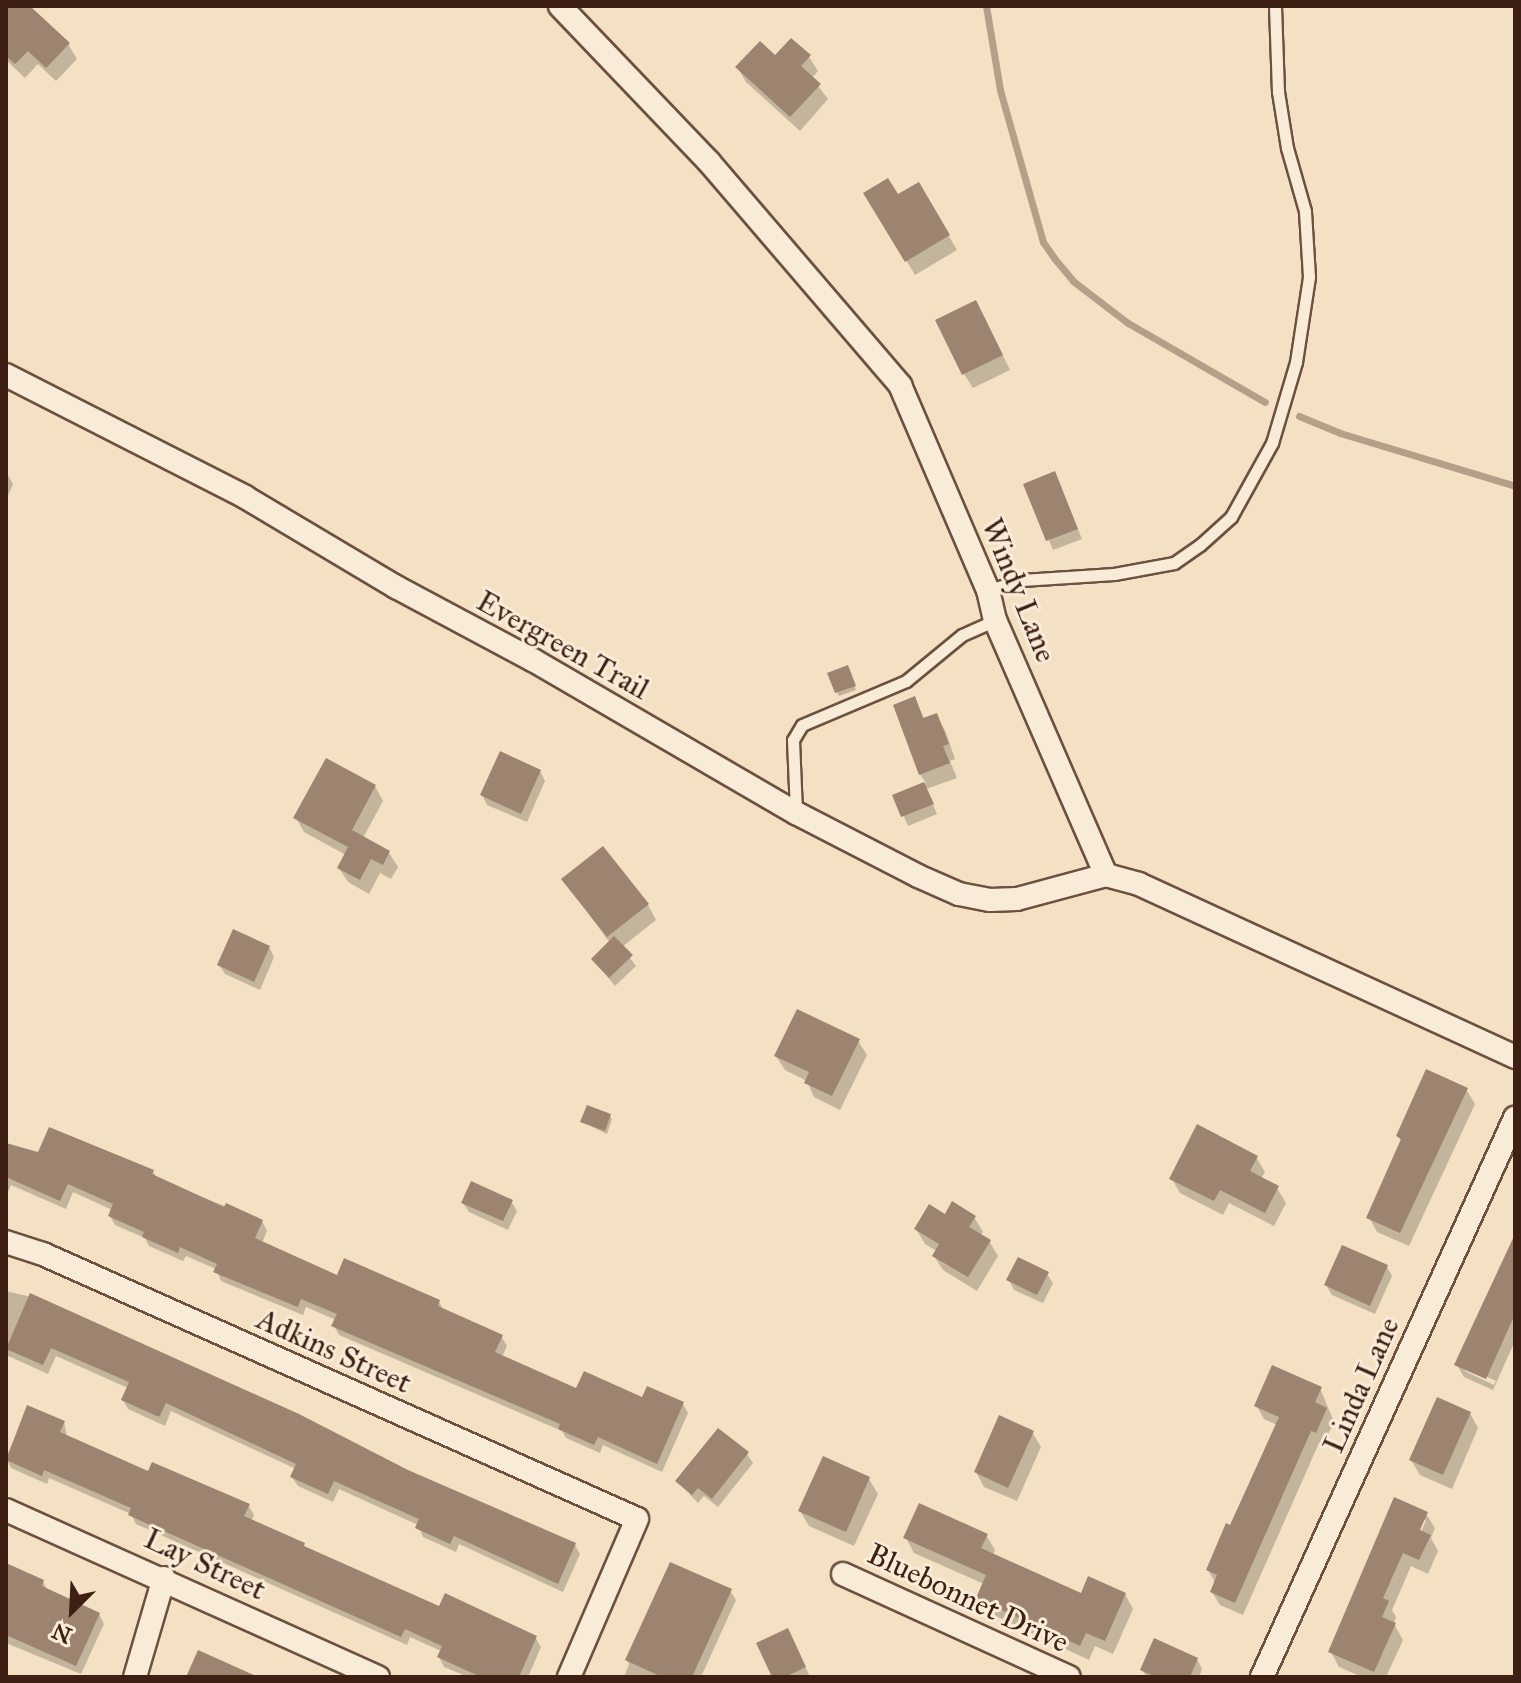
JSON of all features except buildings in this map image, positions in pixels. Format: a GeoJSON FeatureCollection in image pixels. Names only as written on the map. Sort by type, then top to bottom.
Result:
{"type":"FeatureCollection","features":[{"type":"Feature","properties":{"kind":"street","name":"Windy Lane"},"geometry":{"type":"LineString","coordinates":[[560,6],[709,162],[900,385],[988,590],[995,620],[1106,875]]}},
{"type":"Feature","properties":{"kind":"street","name":"Evergreen Trail"},"geometry":{"type":"LineString","coordinates":[[6,375],[245,497],[396,587],[533,660],[796,813],[959,894],[990,900],[1017,899],[1106,875]]}},
{"type":"Feature","properties":{"kind":"street"},"geometry":{"type":"LineString","coordinates":[[1106,875],[1139,884],[1515,1057]]}},
{"type":"Feature","properties":{"kind":"street","name":"Linda Lane"},"geometry":{"type":"LineString","coordinates":[[1262,1677],[1515,1118]]}},
{"type":"Feature","properties":{"kind":"street","name":"Adkins Street"},"geometry":{"type":"LineString","coordinates":[[6,1242],[43,1254],[637,1519],[569,1677]]}},
{"type":"Feature","properties":{"kind":"street","name":"Lay Street"},"geometry":{"type":"LineString","coordinates":[[6,1510],[164,1578],[378,1677]]}},
{"type":"Feature","properties":{"kind":"street","name":"Bluebonnet Drive"},"geometry":{"type":"LineString","coordinates":[[843,1574],[1069,1677]]}},
{"type":"Feature","properties":{"kind":"street"},"geometry":{"type":"LineString","coordinates":[[135,1677],[164,1578]]}},
{"type":"Feature","properties":{"kind":"lane"},"geometry":{"type":"LineString","coordinates":[[988,590],[1022,580],[1114,574],[1174,563],[1231,517],[1272,443],[1296,362],[1309,277],[1305,211],[1287,148],[1278,92],[1275,6]]}},
{"type":"Feature","properties":{"kind":"lane"},"geometry":{"type":"LineString","coordinates":[[796,813],[793,740],[802,725],[906,681],[962,635],[995,620]]}},
{"type":"Feature","properties":{"kind":"waterway"},"geometry":{"type":"LineString","coordinates":[[986,6],[1000,90],[1043,242],[1054,258],[1073,281],[1128,323],[1265,402]]}},
{"type":"Feature","properties":{"kind":"waterway"},"geometry":{"type":"LineString","coordinates":[[1299,416],[1340,433],[1515,486]]}}]}
